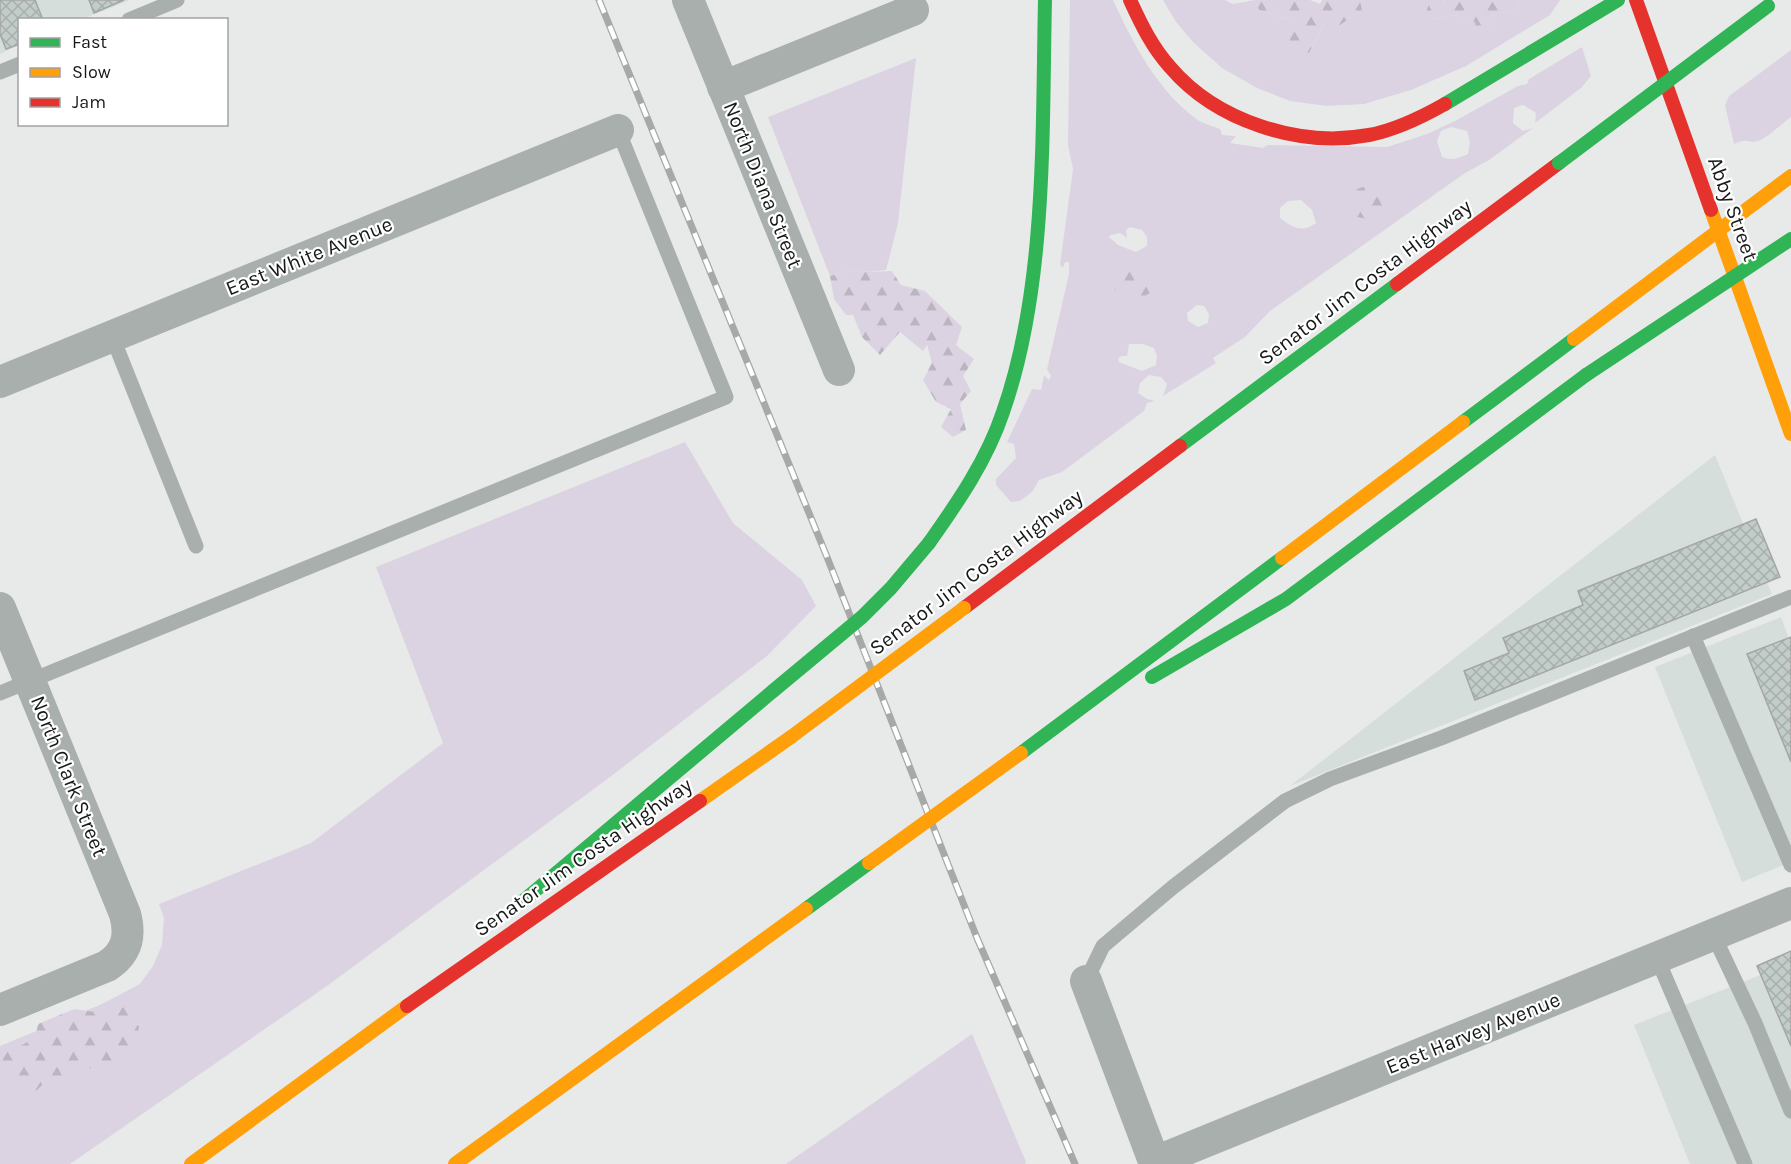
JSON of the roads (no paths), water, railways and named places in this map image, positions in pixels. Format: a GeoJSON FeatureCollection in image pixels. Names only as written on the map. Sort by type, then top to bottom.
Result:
{"type":"FeatureCollection","features":[{"type":"Feature","properties":{"kind":"main road"},"geometry":{"type":"LineString","coordinates":[[510,912],[862,617],[891,588],[929,543],[962,495],[986,452],[1003,414],[1019,362],[1033,277],[1038,224],[1045,0]]}},
{"type":"Feature","properties":{"kind":"main road"},"geometry":{"type":"LineString","coordinates":[[1130,0],[1139,22],[1160,57],[1187,84],[1216,106],[1250,123],[1288,133],[1333,138],[1371,135],[1413,120],[1521,60],[1618,0]]}},
{"type":"Feature","properties":{"kind":"main road","name":"Abby Street"},"geometry":{"type":"LineString","coordinates":[[1635,0],[1791,434]]}},
{"type":"Feature","properties":{"kind":"main road","name":"Senator Jim Costa Highway"},"geometry":{"type":"LineString","coordinates":[[191,1164],[356,1042],[791,737],[1771,3]]}},
{"type":"Feature","properties":{"kind":"main road"},"geometry":{"type":"LineString","coordinates":[[454,1164],[1021,753],[1791,176]]}},
{"type":"Feature","properties":{"kind":"main road"},"geometry":{"type":"LineString","coordinates":[[1143,682],[1286,599],[1586,375],[1791,239]]}},
{"type":"Feature","properties":{"kind":"main road"},"geometry":{"type":"LineString","coordinates":[[1021,753],[1123,694]]}},
{"type":"Feature","properties":{"kind":"main road"},"geometry":{"type":"LineString","coordinates":[[356,1042],[474,942]]}},
{"type":"Feature","properties":{"kind":"street","name":"North Diana Street"},"geometry":{"type":"LineString","coordinates":[[688,0],[839,370]]}},
{"type":"Feature","properties":{"kind":"street"},"geometry":{"type":"LineString","coordinates":[[723,87],[913,10]]}},
{"type":"Feature","properties":{"kind":"street","name":"East White Avenue"},"geometry":{"type":"LineString","coordinates":[[0,382],[618,130]]}},
{"type":"Feature","properties":{"kind":"street","name":"North Clark Street"},"geometry":{"type":"LineString","coordinates":[[0,608],[125,914],[128,930],[122,954],[108,966],[0,1010]]}},
{"type":"Feature","properties":{"kind":"street","name":"East Harvey Avenue"},"geometry":{"type":"LineString","coordinates":[[1155,1163],[1791,903]]}},
{"type":"Feature","properties":{"kind":"street"},"geometry":{"type":"LineString","coordinates":[[1086,981],[1155,1163]]}},
{"type":"Feature","properties":{"kind":"lane"},"geometry":{"type":"LineString","coordinates":[[134,18],[177,0]]}},
{"type":"Feature","properties":{"kind":"lane"},"geometry":{"type":"LineString","coordinates":[[0,72],[18,65]]}},
{"type":"Feature","properties":{"kind":"lane"},"geometry":{"type":"LineString","coordinates":[[0,693],[726,397],[618,130]]}},
{"type":"Feature","properties":{"kind":"lane"},"geometry":{"type":"LineString","coordinates":[[112,336],[196,546]]}},
{"type":"Feature","properties":{"kind":"lane"},"geometry":{"type":"LineString","coordinates":[[1086,981],[1103,946],[1173,887],[1285,801],[1330,779],[1441,738],[1791,597]]}},
{"type":"Feature","properties":{"kind":"lane"},"geometry":{"type":"LineString","coordinates":[[1693,636],[1791,865]]}},
{"type":"Feature","properties":{"kind":"lane"},"geometry":{"type":"LineString","coordinates":[[1713,934],[1755,1023],[1791,1111]]}},
{"type":"Feature","properties":{"kind":"lane"},"geometry":{"type":"LineString","coordinates":[[1657,958],[1744,1164]]}},
{"type":"Feature","properties":{"kind":"railway"},"geometry":{"type":"LineString","coordinates":[[599,0],[827,557],[977,938],[1075,1164]]}}]}
